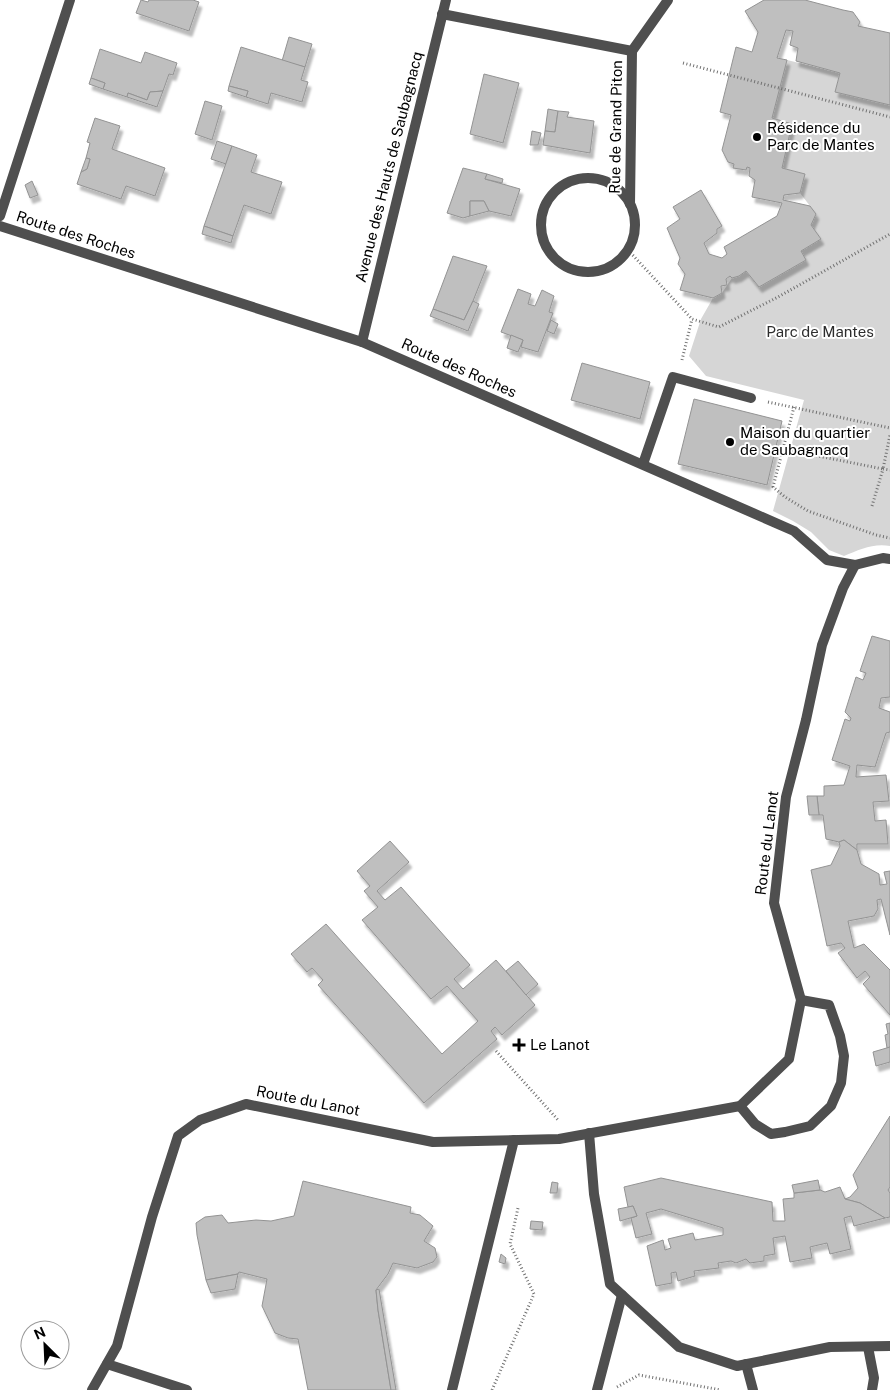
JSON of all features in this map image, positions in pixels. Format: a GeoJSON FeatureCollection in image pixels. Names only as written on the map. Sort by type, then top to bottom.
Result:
{"type":"FeatureCollection","features":[{"type":"Feature","properties":{"kind":"street"},"geometry":{"type":"LineString","coordinates":[[0,216],[70,0]]}},
{"type":"Feature","properties":{"kind":"street","name":"Avenue des Hauts de Saubagnacq"},"geometry":{"type":"LineString","coordinates":[[362,342],[446,0]]}},
{"type":"Feature","properties":{"kind":"street","name":"Rue de Grand Piton"},"geometry":{"type":"LineString","coordinates":[[630,204],[621,192],[609,182],[594,178],[578,178],[564,184],[552,194],[544,207],[540,222],[542,237],[549,252],[559,262],[573,270],[588,272],[604,269],[617,262],[628,250],[634,235],[635,220],[630,204],[632,51],[668,0]]}},
{"type":"Feature","properties":{"kind":"street","name":"Rue de Grand Piton"},"geometry":{"type":"LineString","coordinates":[[442,14],[632,51]]}},
{"type":"Feature","properties":{"kind":"street","name":"Route des Roches"},"geometry":{"type":"LineString","coordinates":[[0,226],[362,342],[794,531],[827,560],[855,565],[883,558],[890,559]]}},
{"type":"Feature","properties":{"kind":"street"},"geometry":{"type":"LineString","coordinates":[[642,464],[672,377],[751,398]]}},
{"type":"Feature","properties":{"kind":"street","name":"Route du Lanot"},"geometry":{"type":"LineString","coordinates":[[92,1390],[116,1346],[152,1217],[178,1136],[200,1120],[246,1104],[433,1142],[558,1139],[740,1106],[789,1058],[801,1000],[774,903],[786,797],[806,720],[822,645],[843,588],[855,565]]}},
{"type":"Feature","properties":{"kind":"street"},"geometry":{"type":"LineString","coordinates":[[740,1106],[756,1124],[771,1134],[810,1126],[831,1106],[841,1083],[844,1056],[840,1036],[829,1005],[801,1000]]}},
{"type":"Feature","properties":{"kind":"street"},"geometry":{"type":"LineString","coordinates":[[589,1133],[594,1194],[610,1284],[679,1347],[737,1366],[830,1347],[890,1346]]}},
{"type":"Feature","properties":{"kind":"street"},"geometry":{"type":"LineString","coordinates":[[452,1390],[514,1140]]}},
{"type":"Feature","properties":{"kind":"street"},"geometry":{"type":"LineString","coordinates":[[597,1390],[622,1295]]}},
{"type":"Feature","properties":{"kind":"street"},"geometry":{"type":"LineString","coordinates":[[868,1347],[874,1378],[872,1390]]}},
{"type":"Feature","properties":{"kind":"street"},"geometry":{"type":"LineString","coordinates":[[107,1364],[187,1390]]}},
{"type":"Feature","properties":{"kind":"street"},"geometry":{"type":"LineString","coordinates":[[746,1364],[752,1390]]}},
{"type":"Feature","properties":{"kind":"path"},"geometry":{"type":"LineString","coordinates":[[683,63],[890,117]]}},
{"type":"Feature","properties":{"kind":"path"},"geometry":{"type":"LineString","coordinates":[[628,250],[692,319],[719,327],[778,297],[890,234]]}},
{"type":"Feature","properties":{"kind":"path"},"geometry":{"type":"LineString","coordinates":[[678,378],[692,319]]}},
{"type":"Feature","properties":{"kind":"path"},"geometry":{"type":"LineString","coordinates":[[751,398],[890,428]]}},
{"type":"Feature","properties":{"kind":"path"},"geometry":{"type":"LineString","coordinates":[[794,407],[774,487],[785,497],[808,512],[890,538]]}},
{"type":"Feature","properties":{"kind":"path"},"geometry":{"type":"LineString","coordinates":[[872,506],[883,469],[890,435]]}},
{"type":"Feature","properties":{"kind":"path"},"geometry":{"type":"LineString","coordinates":[[783,449],[890,470]]}},
{"type":"Feature","properties":{"kind":"path"},"geometry":{"type":"LineString","coordinates":[[496,1051],[573,1136]]}},
{"type":"Feature","properties":{"kind":"path"},"geometry":{"type":"LineString","coordinates":[[492,1390],[534,1294],[510,1244],[519,1206]]}},
{"type":"Feature","properties":{"kind":"path"},"geometry":{"type":"LineString","coordinates":[[614,1389],[639,1375],[722,1390]]}},
{"type":"Feature","properties":{"kind":"green space","name":"Parc de Mantes"},"geometry":{"type":"Polygon","coordinates":[[[787,60],[840,73],[835,92],[890,105],[890,546],[872,546],[844,556],[829,550],[811,532],[773,511],[804,400],[706,376],[689,356],[701,319],[713,298],[722,293],[732,278],[746,271],[759,287],[806,260],[801,251],[821,239],[811,225],[810,206],[800,193],[805,174],[782,168],[792,124],[772,118],[787,60]]]}},
{"type":"Feature","properties":{"kind":"building"},"geometry":{"type":"Polygon","coordinates":[[[141,0],[148,2],[149,0],[193,0],[199,2],[189,31],[136,13],[141,0]]]}},
{"type":"Feature","properties":{"kind":"building","name":"Résidence du Parc de Mantes"},"geometry":{"type":"Polygon","coordinates":[[[764,0],[805,0],[853,12],[860,22],[858,26],[890,33],[890,105],[835,92],[840,73],[796,61],[798,48],[790,45],[793,31],[786,30],[777,58],[787,60],[772,118],[792,124],[782,168],[805,174],[800,193],[784,195],[783,200],[810,206],[816,214],[811,225],[821,239],[801,251],[806,260],[759,287],[746,271],[739,276],[732,278],[730,276],[726,279],[727,285],[721,286],[722,293],[713,298],[680,290],[685,274],[678,264],[680,258],[667,228],[680,219],[673,207],[701,190],[722,226],[717,229],[717,233],[704,243],[709,254],[722,258],[727,254],[724,247],[777,216],[782,203],[752,197],[755,180],[749,176],[750,168],[747,167],[746,170],[733,168],[734,164],[728,162],[722,150],[731,115],[720,112],[736,47],[752,52],[758,32],[745,11],[764,0]]]}},
{"type":"Feature","properties":{"kind":"building"},"geometry":{"type":"Polygon","coordinates":[[[289,37],[312,44],[305,67],[282,61],[289,37]]]}},
{"type":"Feature","properties":{"kind":"building"},"geometry":{"type":"Polygon","coordinates":[[[241,47],[305,67],[301,80],[308,82],[302,102],[271,93],[268,104],[246,97],[248,91],[229,86],[241,47]]]}},
{"type":"Feature","properties":{"kind":"building"},"geometry":{"type":"Polygon","coordinates":[[[100,49],[141,63],[145,52],[177,63],[173,75],[169,74],[163,91],[150,92],[147,100],[128,93],[127,97],[103,89],[105,83],[91,78],[100,49]]]}},
{"type":"Feature","properties":{"kind":"building"},"geometry":{"type":"Polygon","coordinates":[[[484,74],[519,83],[503,143],[470,134],[484,74]]]}},
{"type":"Feature","properties":{"kind":"building"},"geometry":{"type":"Polygon","coordinates":[[[91,78],[105,83],[103,89],[89,84],[91,78]]]}},
{"type":"Feature","properties":{"kind":"building"},"geometry":{"type":"Polygon","coordinates":[[[229,86],[248,91],[246,97],[228,91],[229,86]]]}},
{"type":"Feature","properties":{"kind":"building"},"geometry":{"type":"Polygon","coordinates":[[[163,91],[157,107],[127,97],[128,93],[147,100],[150,92],[163,91]]]}},
{"type":"Feature","properties":{"kind":"building"},"geometry":{"type":"Polygon","coordinates":[[[205,101],[222,106],[212,140],[195,134],[205,101]]]}},
{"type":"Feature","properties":{"kind":"building"},"geometry":{"type":"Polygon","coordinates":[[[548,109],[558,111],[555,132],[545,131],[548,109]]]}},
{"type":"Feature","properties":{"kind":"building"},"geometry":{"type":"Polygon","coordinates":[[[558,111],[569,112],[567,117],[594,121],[590,153],[543,145],[545,131],[555,132],[558,111]]]}},
{"type":"Feature","properties":{"kind":"building"},"geometry":{"type":"Polygon","coordinates":[[[95,118],[120,126],[112,149],[165,168],[155,196],[126,186],[121,199],[77,184],[81,172],[87,169],[90,159],[86,158],[90,143],[87,142],[95,118]]]}},
{"type":"Feature","properties":{"kind":"building"},"geometry":{"type":"Polygon","coordinates":[[[532,131],[541,133],[538,145],[530,145],[532,131]]]}},
{"type":"Feature","properties":{"kind":"building"},"geometry":{"type":"Polygon","coordinates":[[[217,141],[232,146],[226,164],[211,159],[217,141]]]}},
{"type":"Feature","properties":{"kind":"building"},"geometry":{"type":"Polygon","coordinates":[[[232,146],[257,155],[251,172],[282,182],[271,214],[244,205],[233,236],[204,226],[232,146]]]}},
{"type":"Feature","properties":{"kind":"building"},"geometry":{"type":"Polygon","coordinates":[[[86,158],[90,159],[87,169],[81,172],[86,158]]]}},
{"type":"Feature","properties":{"kind":"building"},"geometry":{"type":"Polygon","coordinates":[[[463,168],[487,174],[485,179],[520,189],[511,216],[489,211],[484,201],[470,201],[470,216],[463,218],[447,213],[463,168]]]}},
{"type":"Feature","properties":{"kind":"building"},"geometry":{"type":"Polygon","coordinates":[[[487,174],[503,179],[502,183],[485,179],[487,174]]]}},
{"type":"Feature","properties":{"kind":"building"},"geometry":{"type":"Polygon","coordinates":[[[32,181],[38,195],[30,198],[25,185],[32,181]]]}},
{"type":"Feature","properties":{"kind":"building"},"geometry":{"type":"Polygon","coordinates":[[[470,201],[484,201],[489,211],[470,216],[470,201]]]}},
{"type":"Feature","properties":{"kind":"building"},"geometry":{"type":"Polygon","coordinates":[[[204,226],[233,236],[231,243],[202,234],[204,226]]]}},
{"type":"Feature","properties":{"kind":"building"},"geometry":{"type":"Polygon","coordinates":[[[453,256],[487,266],[464,320],[433,309],[453,256]]]}},
{"type":"Feature","properties":{"kind":"building"},"geometry":{"type":"Polygon","coordinates":[[[518,289],[531,294],[528,304],[535,306],[542,290],[554,296],[549,312],[553,313],[538,352],[521,347],[523,340],[501,332],[518,289]]]}},
{"type":"Feature","properties":{"kind":"building"},"geometry":{"type":"Polygon","coordinates":[[[473,301],[479,304],[468,331],[430,316],[433,309],[464,320],[473,301]]]}},
{"type":"Feature","properties":{"kind":"building"},"geometry":{"type":"Polygon","coordinates":[[[551,320],[558,324],[554,334],[547,331],[551,320]]]}},
{"type":"Feature","properties":{"kind":"building"},"geometry":{"type":"Polygon","coordinates":[[[511,335],[523,340],[518,352],[507,348],[511,335]]]}},
{"type":"Feature","properties":{"kind":"building"},"geometry":{"type":"Polygon","coordinates":[[[582,363],[650,382],[640,419],[571,400],[582,363]]]}},
{"type":"Feature","properties":{"kind":"building","name":"Maison du quartier de Saubagnacq"},"geometry":{"type":"Polygon","coordinates":[[[694,399],[782,421],[767,485],[678,464],[694,399]]]}},
{"type":"Feature","properties":{"kind":"building"},"geometry":{"type":"Polygon","coordinates":[[[872,636],[890,641],[890,697],[881,698],[879,708],[890,712],[890,732],[886,733],[875,767],[857,765],[856,777],[886,775],[889,801],[873,802],[875,821],[886,820],[888,844],[857,844],[857,850],[844,840],[839,842],[826,839],[823,815],[819,815],[817,796],[824,796],[824,786],[844,785],[850,766],[832,760],[845,719],[850,721],[851,718],[845,712],[856,677],[863,680],[866,673],[860,671],[872,636]]]}},
{"type":"Feature","properties":{"kind":"building"},"geometry":{"type":"Polygon","coordinates":[[[807,796],[817,796],[819,815],[809,815],[807,796]]]}},
{"type":"Feature","properties":{"kind":"building"},"geometry":{"type":"Polygon","coordinates":[[[844,840],[857,850],[861,864],[879,874],[880,885],[887,884],[884,872],[890,871],[890,935],[881,899],[877,900],[878,909],[874,916],[848,921],[854,948],[864,944],[890,970],[890,1015],[863,984],[870,977],[865,971],[857,978],[838,953],[845,948],[841,943],[827,946],[811,870],[831,865],[840,846],[839,842],[844,840]]]}},
{"type":"Feature","properties":{"kind":"building"},"geometry":{"type":"Polygon","coordinates":[[[390,841],[409,862],[377,891],[385,900],[401,887],[470,965],[454,979],[463,989],[496,960],[535,1005],[502,1035],[495,1027],[491,1031],[497,1039],[424,1103],[318,985],[323,980],[312,968],[307,972],[291,954],[326,924],[442,1054],[478,1021],[447,986],[431,999],[362,920],[378,907],[364,891],[370,886],[357,871],[390,841]]]}},
{"type":"Feature","properties":{"kind":"building"},"geometry":{"type":"Polygon","coordinates":[[[518,961],[538,984],[526,995],[506,971],[518,961]]]}},
{"type":"Feature","properties":{"kind":"building"},"geometry":{"type":"Polygon","coordinates":[[[890,1023],[890,1047],[887,1048],[885,1035],[888,1034],[886,1024],[890,1023]]]}},
{"type":"Feature","properties":{"kind":"building"},"geometry":{"type":"Polygon","coordinates":[[[890,1047],[890,1062],[876,1066],[873,1052],[890,1047]]]}},
{"type":"Feature","properties":{"kind":"building"},"geometry":{"type":"Polygon","coordinates":[[[890,1116],[890,1187],[888,1190],[890,1193],[890,1217],[885,1218],[860,1203],[845,1199],[850,1197],[858,1188],[853,1175],[890,1116]]]}},
{"type":"Feature","properties":{"kind":"building"},"geometry":{"type":"Polygon","coordinates":[[[661,1178],[772,1202],[773,1221],[785,1221],[783,1199],[794,1198],[794,1193],[820,1190],[825,1192],[840,1187],[845,1199],[860,1203],[885,1218],[854,1226],[851,1216],[844,1218],[851,1249],[830,1254],[827,1243],[810,1247],[812,1258],[790,1262],[785,1236],[773,1238],[775,1254],[764,1256],[764,1261],[750,1263],[746,1259],[736,1263],[731,1261],[718,1263],[719,1268],[694,1271],[695,1276],[678,1281],[676,1272],[671,1273],[672,1283],[656,1286],[647,1246],[663,1240],[665,1250],[671,1248],[668,1239],[693,1233],[695,1240],[723,1235],[723,1228],[661,1209],[646,1213],[652,1234],[636,1238],[631,1218],[637,1216],[633,1206],[628,1207],[624,1187],[661,1178]]]}},
{"type":"Feature","properties":{"kind":"building"},"geometry":{"type":"Polygon","coordinates":[[[818,1180],[820,1190],[794,1193],[792,1185],[818,1180]]]}},
{"type":"Feature","properties":{"kind":"building"},"geometry":{"type":"Polygon","coordinates":[[[303,1181],[411,1207],[410,1213],[420,1215],[433,1226],[424,1241],[435,1248],[437,1257],[433,1262],[417,1268],[393,1263],[388,1274],[376,1290],[391,1390],[308,1390],[298,1339],[288,1338],[275,1333],[262,1306],[267,1279],[239,1272],[238,1274],[206,1280],[196,1223],[205,1217],[222,1215],[228,1223],[256,1220],[271,1221],[294,1216],[303,1181]]]}},
{"type":"Feature","properties":{"kind":"building"},"geometry":{"type":"Polygon","coordinates":[[[552,1182],[558,1183],[557,1193],[550,1193],[552,1182]]]}},
{"type":"Feature","properties":{"kind":"building"},"geometry":{"type":"Polygon","coordinates":[[[633,1206],[637,1216],[620,1221],[618,1209],[633,1206]]]}},
{"type":"Feature","properties":{"kind":"building"},"geometry":{"type":"Polygon","coordinates":[[[531,1221],[543,1222],[542,1230],[530,1229],[531,1221]]]}},
{"type":"Feature","properties":{"kind":"building"},"geometry":{"type":"Polygon","coordinates":[[[501,1254],[506,1258],[505,1264],[499,1262],[501,1254]]]}},
{"type":"Feature","properties":{"kind":"building"},"geometry":{"type":"Polygon","coordinates":[[[238,1274],[235,1289],[211,1293],[206,1280],[238,1274]]]}},
{"type":"Feature","properties":{"kind":"building"},"geometry":{"type":"Polygon","coordinates":[[[379,1289],[396,1390],[391,1390],[378,1310],[376,1290],[379,1289]]]}},
{"type":"Feature","properties":{"kind":"place","name":"Résidence du Parc de Mantes"},"geometry":{"type":"Point","coordinates":[757,137]}},
{"type":"Feature","properties":{"kind":"place","name":"Maison du quartier de Saubagnacq"},"geometry":{"type":"Point","coordinates":[730,442]}},
{"type":"Feature","properties":{"kind":"place","name":"Le Lanot"},"geometry":{"type":"Point","coordinates":[519,1045]}}]}
